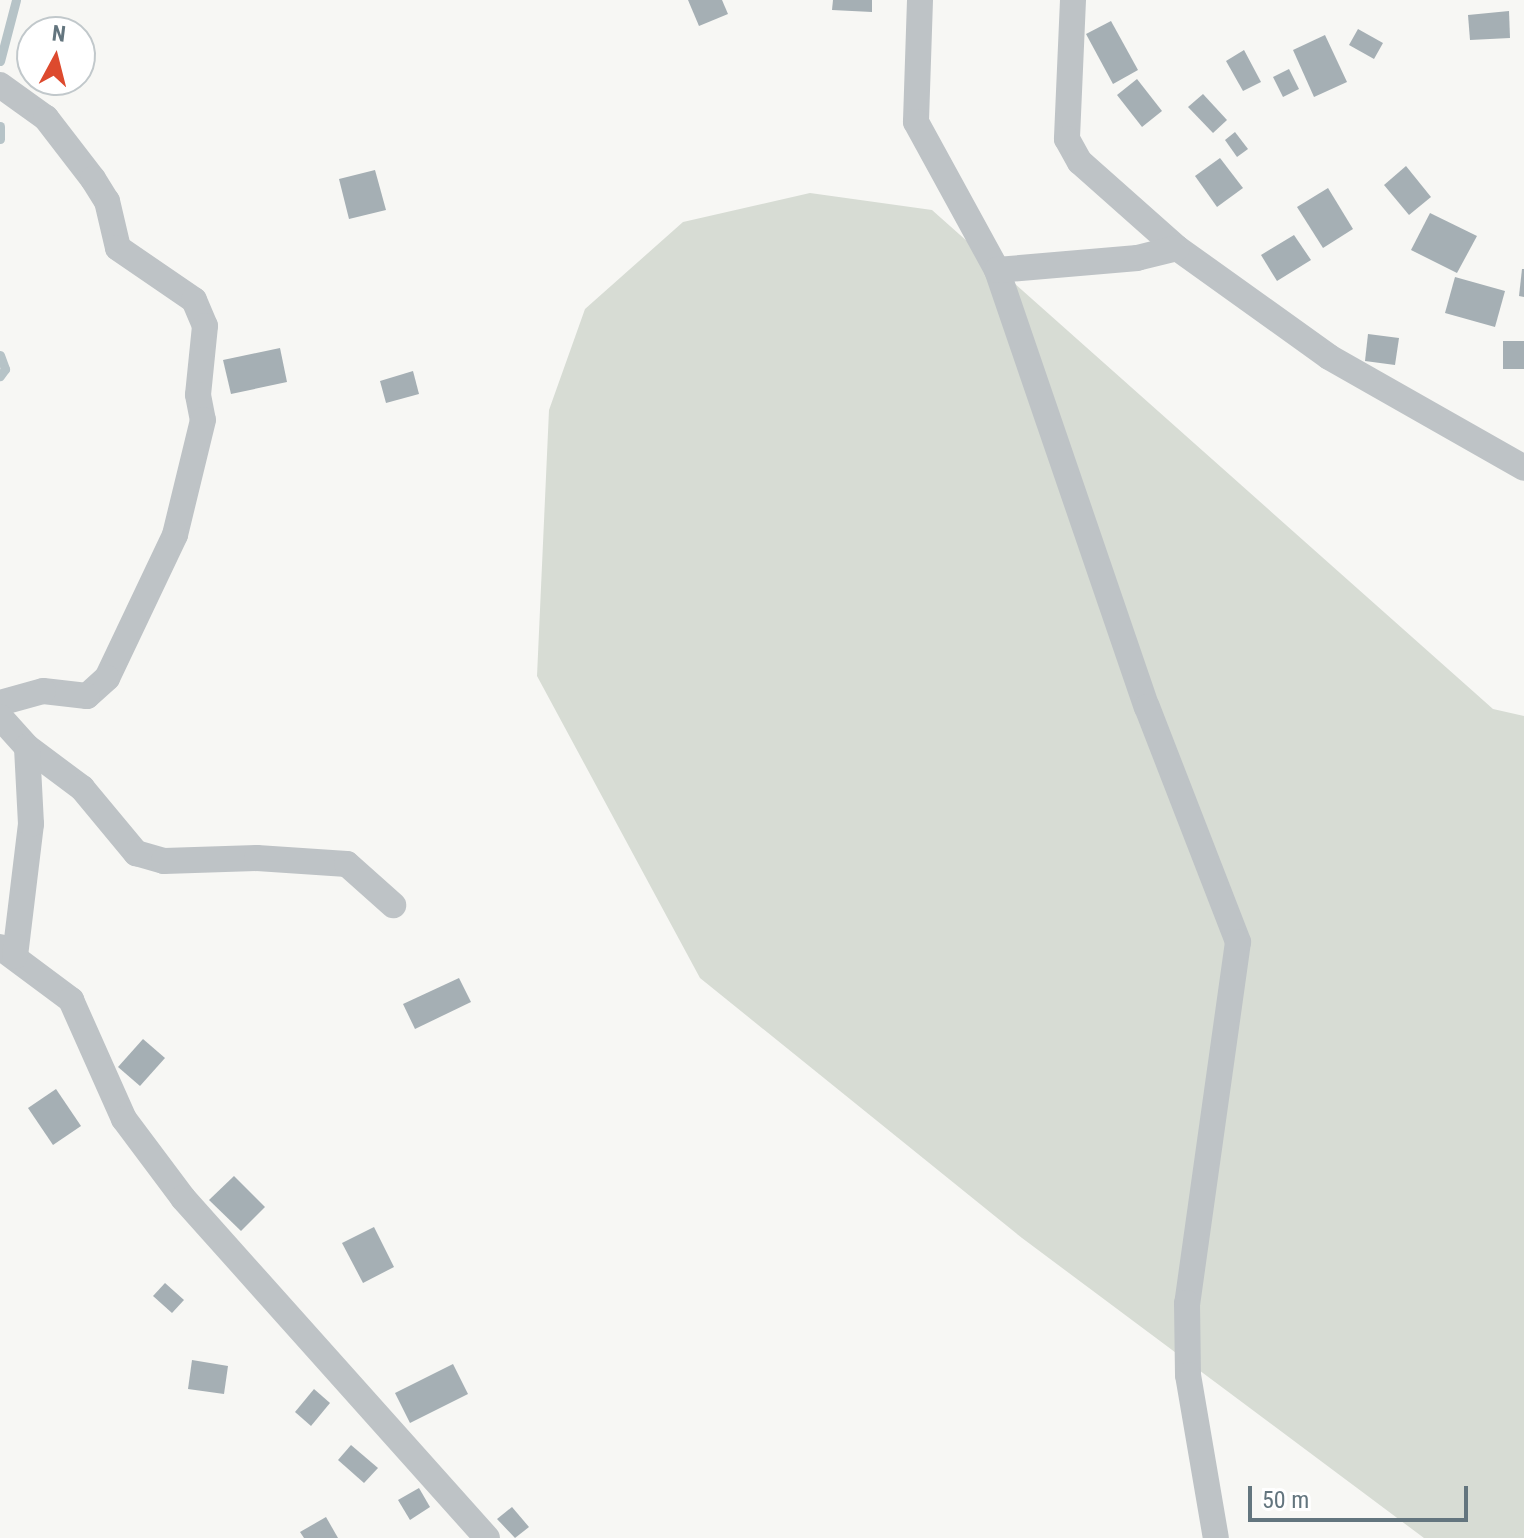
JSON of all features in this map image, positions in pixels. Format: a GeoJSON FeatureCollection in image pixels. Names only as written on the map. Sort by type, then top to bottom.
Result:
{"type":"FeatureCollection","features":[{"type":"Feature","properties":{"kind":"street"},"geometry":{"type":"LineString","coordinates":[[920,0],[916,122],[997,270],[1147,707],[1238,942],[1187,1303],[1188,1375],[1216,1538]]}},
{"type":"Feature","properties":{"kind":"street"},"geometry":{"type":"LineString","coordinates":[[1073,0],[1067,139],[1080,162],[1177,248],[1329,357],[1524,468]]}},
{"type":"Feature","properties":{"kind":"street"},"geometry":{"type":"LineString","coordinates":[[0,85],[46,118],[93,179],[107,201],[118,248],[194,300],[205,326],[198,395],[203,420],[175,535],[107,678],[87,696],[43,691],[0,703]]}},
{"type":"Feature","properties":{"kind":"street"},"geometry":{"type":"LineString","coordinates":[[997,270],[1137,258],[1177,248]]}},
{"type":"Feature","properties":{"kind":"street"},"geometry":{"type":"LineString","coordinates":[[0,717],[27,747],[82,788],[136,853],[164,861],[257,858],[347,864],[393,905]]}},
{"type":"Feature","properties":{"kind":"street"},"geometry":{"type":"LineString","coordinates":[[27,747],[31,824],[7,951],[71,1000],[124,1119],[183,1198],[487,1538]]}},
{"type":"Feature","properties":{"kind":"shaded area"},"geometry":{"type":"Polygon","coordinates":[[[810,193],[932,210],[1493,709],[1524,716],[1524,1538],[1424,1538],[1022,1238],[700,978],[537,676],[549,410],[585,309],[683,222],[810,193]]]}},
{"type":"Feature","properties":{"kind":"building"},"geometry":{"type":"Polygon","coordinates":[[[688,0],[722,0],[728,14],[699,26],[688,0]]]}},
{"type":"Feature","properties":{"kind":"building"},"geometry":{"type":"Polygon","coordinates":[[[833,0],[872,0],[872,12],[832,10],[833,0]]]}},
{"type":"Feature","properties":{"kind":"building"},"geometry":{"type":"Polygon","coordinates":[[[1509,11],[1510,38],[1470,40],[1468,15],[1509,11]]]}},
{"type":"Feature","properties":{"kind":"building"},"geometry":{"type":"Polygon","coordinates":[[[1111,21],[1138,70],[1113,84],[1086,34],[1111,21]]]}},
{"type":"Feature","properties":{"kind":"building"},"geometry":{"type":"Polygon","coordinates":[[[1358,29],[1383,43],[1374,59],[1349,45],[1358,29]]]}},
{"type":"Feature","properties":{"kind":"building"},"geometry":{"type":"Polygon","coordinates":[[[1325,35],[1347,82],[1314,97],[1293,50],[1325,35]]]}},
{"type":"Feature","properties":{"kind":"building"},"geometry":{"type":"Polygon","coordinates":[[[1244,50],[1261,82],[1243,91],[1226,61],[1244,50]]]}},
{"type":"Feature","properties":{"kind":"building"},"geometry":{"type":"Polygon","coordinates":[[[1289,69],[1299,89],[1283,97],[1273,77],[1289,69]]]}},
{"type":"Feature","properties":{"kind":"building"},"geometry":{"type":"Polygon","coordinates":[[[1137,79],[1162,111],[1142,127],[1117,95],[1137,79]]]}},
{"type":"Feature","properties":{"kind":"building"},"geometry":{"type":"Polygon","coordinates":[[[1203,94],[1227,120],[1213,133],[1188,107],[1203,94]]]}},
{"type":"Feature","properties":{"kind":"building"},"geometry":{"type":"Polygon","coordinates":[[[1235,132],[1248,149],[1237,157],[1225,140],[1235,132]]]}},
{"type":"Feature","properties":{"kind":"building"},"geometry":{"type":"Polygon","coordinates":[[[1220,158],[1243,188],[1217,207],[1195,176],[1220,158]]]}},
{"type":"Feature","properties":{"kind":"building"},"geometry":{"type":"Polygon","coordinates":[[[1406,166],[1431,197],[1409,215],[1384,185],[1406,166]]]}},
{"type":"Feature","properties":{"kind":"building"},"geometry":{"type":"Polygon","coordinates":[[[375,170],[386,210],[349,219],[339,179],[375,170]]]}},
{"type":"Feature","properties":{"kind":"building"},"geometry":{"type":"Polygon","coordinates":[[[1328,188],[1353,229],[1323,248],[1297,207],[1328,188]]]}},
{"type":"Feature","properties":{"kind":"building"},"geometry":{"type":"Polygon","coordinates":[[[1430,213],[1477,236],[1457,273],[1411,250],[1430,213]]]}},
{"type":"Feature","properties":{"kind":"building"},"geometry":{"type":"Polygon","coordinates":[[[1294,235],[1311,260],[1277,281],[1261,255],[1294,235]]]}},
{"type":"Feature","properties":{"kind":"building"},"geometry":{"type":"Polygon","coordinates":[[[1524,269],[1524,297],[1519,296],[1524,269]]]}},
{"type":"Feature","properties":{"kind":"building"},"geometry":{"type":"Polygon","coordinates":[[[1455,277],[1505,291],[1495,327],[1445,313],[1455,277]]]}},
{"type":"Feature","properties":{"kind":"building"},"geometry":{"type":"Polygon","coordinates":[[[1368,334],[1399,338],[1395,365],[1365,361],[1368,334]]]}},
{"type":"Feature","properties":{"kind":"building"},"geometry":{"type":"Polygon","coordinates":[[[1503,341],[1524,341],[1524,369],[1503,369],[1503,341]]]}},
{"type":"Feature","properties":{"kind":"building"},"geometry":{"type":"Polygon","coordinates":[[[280,348],[287,382],[231,394],[223,360],[280,348]]]}},
{"type":"Feature","properties":{"kind":"building"},"geometry":{"type":"Polygon","coordinates":[[[413,371],[419,394],[386,403],[380,381],[413,371]]]}},
{"type":"Feature","properties":{"kind":"building"},"geometry":{"type":"Polygon","coordinates":[[[459,978],[471,1002],[415,1029],[403,1004],[459,978]]]}},
{"type":"Feature","properties":{"kind":"building"},"geometry":{"type":"Polygon","coordinates":[[[143,1039],[165,1058],[140,1086],[118,1067],[143,1039]]]}},
{"type":"Feature","properties":{"kind":"building"},"geometry":{"type":"Polygon","coordinates":[[[56,1089],[81,1126],[53,1145],[28,1108],[56,1089]]]}},
{"type":"Feature","properties":{"kind":"building"},"geometry":{"type":"Polygon","coordinates":[[[234,1176],[265,1207],[241,1231],[209,1200],[234,1176]]]}},
{"type":"Feature","properties":{"kind":"building"},"geometry":{"type":"Polygon","coordinates":[[[374,1227],[394,1267],[363,1283],[342,1243],[374,1227]]]}},
{"type":"Feature","properties":{"kind":"building"},"geometry":{"type":"Polygon","coordinates":[[[165,1283],[184,1300],[172,1313],[153,1296],[165,1283]]]}},
{"type":"Feature","properties":{"kind":"building"},"geometry":{"type":"Polygon","coordinates":[[[192,1360],[228,1366],[224,1394],[188,1389],[192,1360]]]}},
{"type":"Feature","properties":{"kind":"building"},"geometry":{"type":"Polygon","coordinates":[[[453,1364],[468,1394],[410,1423],[395,1393],[453,1364]]]}},
{"type":"Feature","properties":{"kind":"building"},"geometry":{"type":"Polygon","coordinates":[[[314,1389],[330,1403],[311,1426],[295,1412],[314,1389]]]}},
{"type":"Feature","properties":{"kind":"building"},"geometry":{"type":"Polygon","coordinates":[[[351,1445],[378,1468],[364,1483],[338,1460],[351,1445]]]}},
{"type":"Feature","properties":{"kind":"building"},"geometry":{"type":"Polygon","coordinates":[[[419,1488],[430,1507],[410,1520],[398,1500],[419,1488]]]}},
{"type":"Feature","properties":{"kind":"building"},"geometry":{"type":"Polygon","coordinates":[[[512,1507],[529,1527],[515,1538],[497,1519],[512,1507]]]}},
{"type":"Feature","properties":{"kind":"building"},"geometry":{"type":"Polygon","coordinates":[[[326,1517],[338,1538],[304,1538],[300,1532],[326,1517]]]}},
{"type":"Feature","properties":{"kind":"waterway"},"geometry":{"type":"LineString","coordinates":[[0,61],[16,0]]}},
{"type":"Feature","properties":{"kind":"waterway"},"geometry":{"type":"LineString","coordinates":[[0,126],[0,139]]}},
{"type":"Feature","properties":{"kind":"waterway"},"geometry":{"type":"LineString","coordinates":[[0,355],[5,369],[0,376]]}}]}
